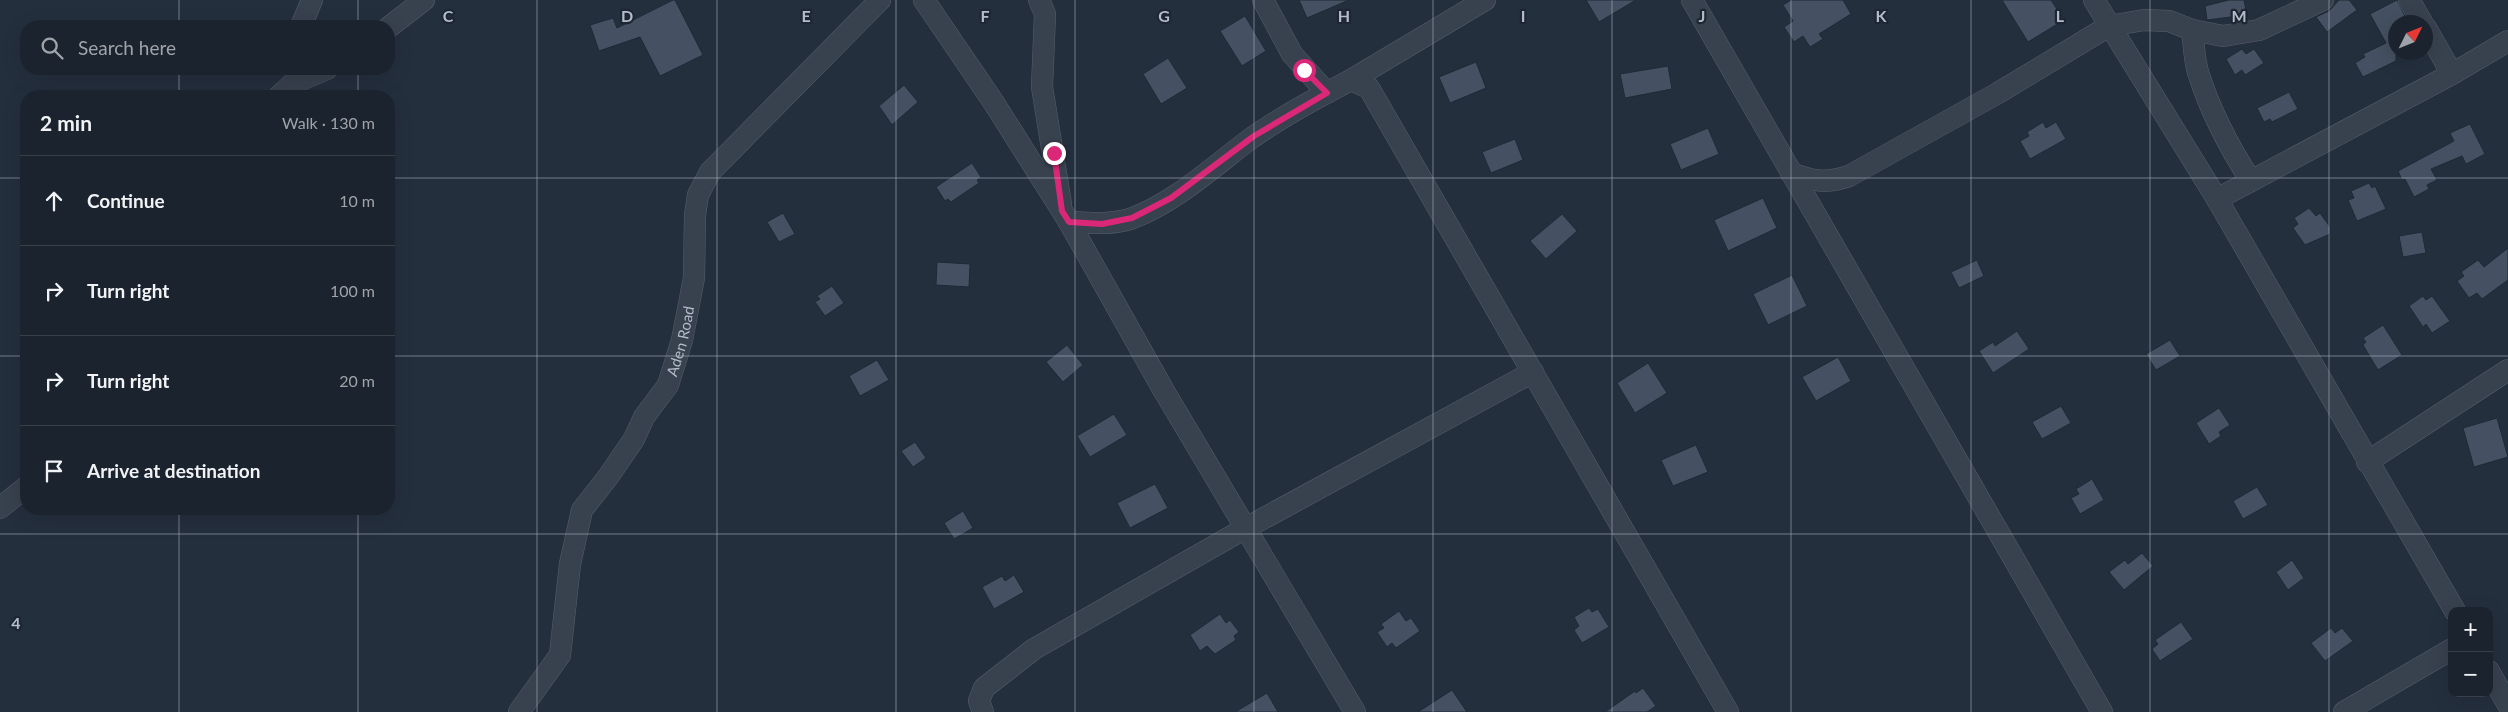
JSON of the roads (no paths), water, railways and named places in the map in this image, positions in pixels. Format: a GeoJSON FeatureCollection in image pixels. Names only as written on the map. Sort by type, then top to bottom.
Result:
{"type":"FeatureCollection","features":[{"type":"Feature","properties":{"kind":"street"},"geometry":{"type":"LineString","coordinates":[[304,20],[312,0]]}},
{"type":"Feature","properties":{"kind":"street"},"geometry":{"type":"LineString","coordinates":[[395,22],[424,0]]}},
{"type":"Feature","properties":{"kind":"street","name":"Aden Road"},"geometry":{"type":"LineString","coordinates":[[519,712],[560,655],[570,564],[582,510],[608,477],[634,439],[644,417],[668,385],[682,340],[694,278],[695,214],[698,195],[710,172],[880,0]]}},
{"type":"Feature","properties":{"kind":"street"},"geometry":{"type":"LineString","coordinates":[[924,0],[994,102],[1066,216],[1164,391],[1355,712]]}},
{"type":"Feature","properties":{"kind":"street"},"geometry":{"type":"LineString","coordinates":[[1040,0],[1045,14],[1042,87],[1066,216]]}},
{"type":"Feature","properties":{"kind":"street"},"geometry":{"type":"LineString","coordinates":[[1263,0],[1292,54],[1327,93]]}},
{"type":"Feature","properties":{"kind":"street"},"geometry":{"type":"LineString","coordinates":[[1066,216],[1102,224],[1132,218],[1171,198],[1254,136],[1485,0]]}},
{"type":"Feature","properties":{"kind":"street"},"geometry":{"type":"LineString","coordinates":[[1692,0],[2102,712]]}},
{"type":"Feature","properties":{"kind":"street"},"geometry":{"type":"LineString","coordinates":[[2094,0],[2217,199],[2367,462],[2453,607]]}},
{"type":"Feature","properties":{"kind":"street"},"geometry":{"type":"LineString","coordinates":[[1791,173],[1806,178],[1831,182],[1849,176],[1998,93],[2109,26],[2144,20],[2168,21],[2192,30],[2223,36],[2259,30],[2323,0]]}},
{"type":"Feature","properties":{"kind":"street"},"geometry":{"type":"LineString","coordinates":[[2409,0],[2418,15]]}},
{"type":"Feature","properties":{"kind":"street"},"geometry":{"type":"LineString","coordinates":[[2192,30],[2198,71],[2211,105],[2229,148],[2252,181]]}},
{"type":"Feature","properties":{"kind":"street"},"geometry":{"type":"LineString","coordinates":[[2433,40],[2452,74]]}},
{"type":"Feature","properties":{"kind":"street"},"geometry":{"type":"LineString","coordinates":[[2217,199],[2452,74],[2508,41]]}},
{"type":"Feature","properties":{"kind":"street"},"geometry":{"type":"LineString","coordinates":[[281,90],[286,75]]}},
{"type":"Feature","properties":{"kind":"street"},"geometry":{"type":"LineString","coordinates":[[285,90],[292,84],[312,75]]}},
{"type":"Feature","properties":{"kind":"street"},"geometry":{"type":"LineString","coordinates":[[1351,80],[1369,88],[1728,712]]}},
{"type":"Feature","properties":{"kind":"street"},"geometry":{"type":"LineString","coordinates":[[2367,462],[2508,370]]}},
{"type":"Feature","properties":{"kind":"street"},"geometry":{"type":"LineString","coordinates":[[983,712],[979,701],[984,688],[1034,649],[1244,528],[1533,372]]}},
{"type":"Feature","properties":{"kind":"street"},"geometry":{"type":"LineString","coordinates":[[0,508],[20,492]]}},
{"type":"Feature","properties":{"kind":"street"},"geometry":{"type":"LineString","coordinates":[[2344,712],[2448,651]]}},
{"type":"Feature","properties":{"kind":"street"},"geometry":{"type":"LineString","coordinates":[[2493,678],[2508,705]]}}]}
